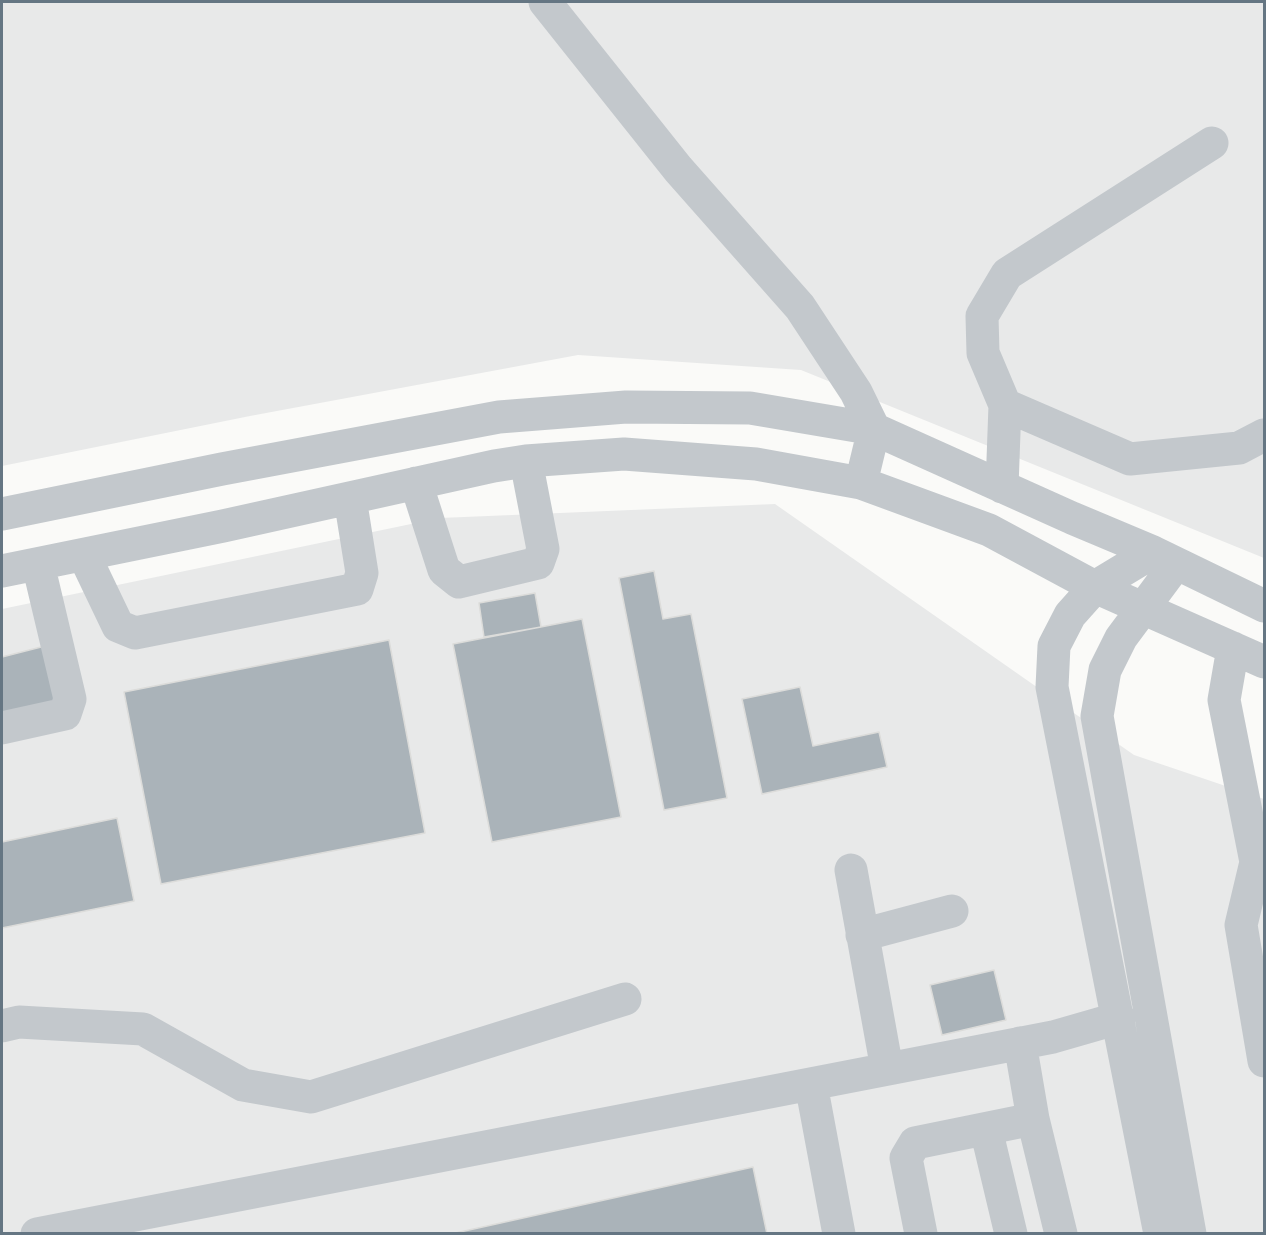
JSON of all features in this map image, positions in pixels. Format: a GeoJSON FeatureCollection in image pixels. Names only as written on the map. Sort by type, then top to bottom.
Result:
{"type":"FeatureCollection","features":[{"type":"Feature","properties":{"kind":"street"},"geometry":{"type":"LineString","coordinates":[[545,2],[678,169],[800,307],[856,392],[874,429],[861,483]]}},
{"type":"Feature","properties":{"kind":"street"},"geometry":{"type":"LineString","coordinates":[[1002,487],[1005,405],[983,353],[982,316],[1007,274],[1212,143]]}},
{"type":"Feature","properties":{"kind":"street"},"geometry":{"type":"LineString","coordinates":[[1005,405],[1130,459],[1239,448],[1264,435]]}},
{"type":"Feature","properties":{"kind":"street"},"geometry":{"type":"LineString","coordinates":[[2,514],[499,417],[626,407],[750,408],[874,429],[1165,558],[1264,606]]}},
{"type":"Feature","properties":{"kind":"street"},"geometry":{"type":"LineString","coordinates":[[2,571],[526,461],[624,454],[756,464],[861,483],[989,530],[1095,587],[1264,662]]}},
{"type":"Feature","properties":{"kind":"street"},"geometry":{"type":"LineString","coordinates":[[416,483],[444,570],[459,582],[538,563],[543,549],[526,461]]}},
{"type":"Feature","properties":{"kind":"street"},"geometry":{"type":"LineString","coordinates":[[84,555],[118,626],[135,633],[357,589],[362,573],[350,498]]}},
{"type":"Feature","properties":{"kind":"street"},"geometry":{"type":"LineString","coordinates":[[1160,1233],[1052,687],[1054,646],[1071,615],[1095,587],[1165,558]]}},
{"type":"Feature","properties":{"kind":"street"},"geometry":{"type":"LineString","coordinates":[[1165,558],[1144,608],[1121,638],[1105,670],[1097,716],[1190,1233]]}},
{"type":"Feature","properties":{"kind":"street"},"geometry":{"type":"LineString","coordinates":[[2,728],[65,714],[70,699],[38,564]]}},
{"type":"Feature","properties":{"kind":"street"},"geometry":{"type":"LineString","coordinates":[[1233,648],[1224,700],[1260,861],[1240,925],[1264,1061]]}},
{"type":"Feature","properties":{"kind":"street"},"geometry":{"type":"LineString","coordinates":[[850,870],[887,1069]]}},
{"type":"Feature","properties":{"kind":"street"},"geometry":{"type":"LineString","coordinates":[[862,934],[952,911]]}},
{"type":"Feature","properties":{"kind":"street"},"geometry":{"type":"LineString","coordinates":[[2,1026],[20,1022],[143,1029],[243,1085],[311,1097],[625,999]]}},
{"type":"Feature","properties":{"kind":"street"},"geometry":{"type":"LineString","coordinates":[[37,1233],[1020,1044],[1119,1018]]}},
{"type":"Feature","properties":{"kind":"street"},"geometry":{"type":"LineString","coordinates":[[1020,1044],[1033,1119],[1061,1233]]}},
{"type":"Feature","properties":{"kind":"street"},"geometry":{"type":"LineString","coordinates":[[811,1084],[839,1233]]}},
{"type":"Feature","properties":{"kind":"street"},"geometry":{"type":"LineString","coordinates":[[921,1233],[906,1158],[915,1143],[1033,1119]]}},
{"type":"Feature","properties":{"kind":"street"},"geometry":{"type":"LineString","coordinates":[[986,1129],[1011,1233]]}},
{"type":"Feature","properties":{"kind":"shaded area"},"geometry":{"type":"Polygon","coordinates":[[[2,2],[1264,2],[1264,558],[801,370],[578,355],[250,416],[2,466],[2,2]]]}},
{"type":"Feature","properties":{"kind":"shaded area"},"geometry":{"type":"Polygon","coordinates":[[[775,504],[1134,755],[1264,799],[1264,1233],[2,1233],[2,609],[440,518],[775,504]]]}},
{"type":"Feature","properties":{"kind":"building"},"geometry":{"type":"Polygon","coordinates":[[[654,571],[663,619],[691,614],[727,798],[664,810],[619,578],[654,571]]]}},
{"type":"Feature","properties":{"kind":"building"},"geometry":{"type":"Polygon","coordinates":[[[535,593],[541,627],[484,637],[479,603],[535,593]]]}},
{"type":"Feature","properties":{"kind":"building"},"geometry":{"type":"Polygon","coordinates":[[[582,619],[621,817],[492,842],[453,644],[582,619]]]}},
{"type":"Feature","properties":{"kind":"building"},"geometry":{"type":"Polygon","coordinates":[[[389,640],[425,833],[161,884],[124,692],[389,640]]]}},
{"type":"Feature","properties":{"kind":"building"},"geometry":{"type":"Polygon","coordinates":[[[45,646],[58,705],[2,719],[2,657],[45,646]]]}},
{"type":"Feature","properties":{"kind":"building"},"geometry":{"type":"Polygon","coordinates":[[[800,687],[813,746],[879,732],[887,767],[762,794],[742,699],[800,687]]]}},
{"type":"Feature","properties":{"kind":"building"},"geometry":{"type":"Polygon","coordinates":[[[117,818],[134,901],[2,928],[2,842],[117,818]]]}},
{"type":"Feature","properties":{"kind":"building"},"geometry":{"type":"Polygon","coordinates":[[[994,970],[1006,1020],[942,1035],[930,985],[994,970]]]}},
{"type":"Feature","properties":{"kind":"building"},"geometry":{"type":"Polygon","coordinates":[[[753,1167],[767,1234],[451,1234],[753,1167]]]}}]}
